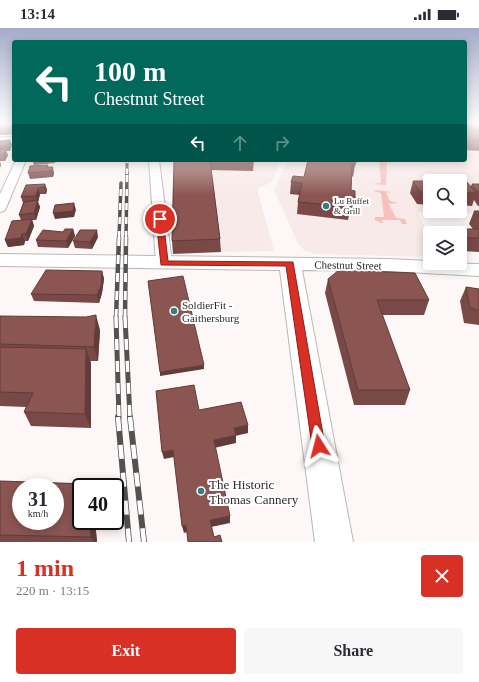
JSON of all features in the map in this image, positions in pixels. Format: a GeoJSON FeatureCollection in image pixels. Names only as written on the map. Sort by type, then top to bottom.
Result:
{"type":"FeatureCollection","features":[{"type":"Feature","properties":{"kind":"street"},"geometry":{"type":"LineString","coordinates":[[0,208],[20,162]]}},
{"type":"Feature","properties":{"kind":"street"},"geometry":{"type":"LineString","coordinates":[[154,162],[164,263]]}},
{"type":"Feature","properties":{"kind":"street","name":"Chestnut Street"},"geometry":{"type":"LineString","coordinates":[[0,260],[389,265],[479,270]]}},
{"type":"Feature","properties":{"kind":"street"},"geometry":{"type":"LineString","coordinates":[[290,264],[334,542]]}},
{"type":"Feature","properties":{"kind":"shaded area"},"geometry":{"type":"Polygon","coordinates":[[[467,147],[479,147],[479,213],[467,213],[467,174],[423,174],[423,212],[417,212],[424,226],[423,226],[423,257],[315,254],[304,250],[298,243],[274,190],[287,162],[467,162],[467,147]]]}},
{"type":"Feature","properties":{"kind":"shaded area"},"geometry":{"type":"Polygon","coordinates":[[[254,162],[280,163],[272,182],[257,189],[274,251],[221,252],[210,170],[253,171],[254,162]]]}},
{"type":"Feature","properties":{"kind":"shaded area"},"geometry":{"type":"Polygon","coordinates":[[[379,162],[387,162],[386,185],[373,184],[381,183],[379,162]]]}},
{"type":"Feature","properties":{"kind":"shaded area"},"geometry":{"type":"Polygon","coordinates":[[[374,191],[392,192],[386,193],[390,201],[398,203],[389,204],[396,218],[405,219],[407,224],[402,224],[400,220],[382,220],[383,223],[381,223],[375,220],[375,217],[384,217],[381,193],[374,191]]]}},
{"type":"Feature","properties":{"kind":"building"},"geometry":{"type":"Polygon","coordinates":[[[6,149],[3,155],[0,155],[0,150],[6,149]]]}},
{"type":"Feature","properties":{"kind":"building"},"geometry":{"type":"Polygon","coordinates":[[[174,162],[210,162],[220,239],[172,241],[174,162]]]}},
{"type":"Feature","properties":{"kind":"building"},"geometry":{"type":"Polygon","coordinates":[[[308,162],[356,162],[355,165],[352,165],[351,190],[355,191],[355,198],[351,197],[350,207],[298,202],[302,183],[291,182],[293,176],[304,177],[308,162]]]}},
{"type":"Feature","properties":{"kind":"building"},"geometry":{"type":"Polygon","coordinates":[[[48,165],[47,167],[53,167],[51,171],[28,173],[30,166],[48,165]]]}},
{"type":"Feature","properties":{"kind":"building"},"geometry":{"type":"Polygon","coordinates":[[[413,181],[423,181],[423,192],[420,192],[413,181]]]}},
{"type":"Feature","properties":{"kind":"building"},"geometry":{"type":"Polygon","coordinates":[[[467,182],[476,193],[467,193],[467,182]]]}},
{"type":"Feature","properties":{"kind":"building"},"geometry":{"type":"Polygon","coordinates":[[[45,184],[44,187],[38,188],[36,196],[21,197],[26,185],[45,184]]]}},
{"type":"Feature","properties":{"kind":"building"},"geometry":{"type":"Polygon","coordinates":[[[472,184],[479,184],[479,193],[472,184]]]}},
{"type":"Feature","properties":{"kind":"building"},"geometry":{"type":"Polygon","coordinates":[[[38,200],[34,213],[19,215],[24,202],[38,200]]]}},
{"type":"Feature","properties":{"kind":"building"},"geometry":{"type":"Polygon","coordinates":[[[74,203],[73,211],[53,213],[55,205],[74,203]]]}},
{"type":"Feature","properties":{"kind":"building"},"geometry":{"type":"Polygon","coordinates":[[[474,211],[479,211],[479,217],[474,211]]]}},
{"type":"Feature","properties":{"kind":"building"},"geometry":{"type":"Polygon","coordinates":[[[32,219],[26,234],[22,234],[21,238],[5,240],[12,221],[32,219]]]}},
{"type":"Feature","properties":{"kind":"building"},"geometry":{"type":"Polygon","coordinates":[[[65,229],[73,229],[66,241],[36,240],[43,230],[63,232],[65,229]]]}},
{"type":"Feature","properties":{"kind":"building"},"geometry":{"type":"Polygon","coordinates":[[[467,229],[479,229],[479,238],[467,238],[467,229]]]}},
{"type":"Feature","properties":{"kind":"building"},"geometry":{"type":"Polygon","coordinates":[[[80,230],[97,230],[90,242],[73,241],[80,230]]]}},
{"type":"Feature","properties":{"kind":"building"},"geometry":{"type":"Polygon","coordinates":[[[46,270],[102,271],[101,286],[97,295],[31,294],[46,270]]]}},
{"type":"Feature","properties":{"kind":"building"},"geometry":{"type":"Polygon","coordinates":[[[339,270],[415,273],[429,300],[377,300],[410,390],[358,390],[328,279],[339,270]]]}},
{"type":"Feature","properties":{"kind":"building"},"geometry":{"type":"Polygon","coordinates":[[[183,276],[204,365],[160,372],[148,281],[183,276]]]}},
{"type":"Feature","properties":{"kind":"building"},"geometry":{"type":"Polygon","coordinates":[[[466,287],[479,289],[479,310],[470,308],[466,287]]]}},
{"type":"Feature","properties":{"kind":"building"},"geometry":{"type":"Polygon","coordinates":[[[96,315],[94,347],[0,344],[0,316],[86,317],[96,315]]]}},
{"type":"Feature","properties":{"kind":"building"},"geometry":{"type":"Polygon","coordinates":[[[0,347],[86,349],[85,414],[24,412],[33,393],[0,392],[0,347]]]}},
{"type":"Feature","properties":{"kind":"building","name":"The Historic Thomas Cannery"},"geometry":{"type":"Polygon","coordinates":[[[194,385],[199,410],[241,402],[248,425],[234,428],[236,435],[214,440],[230,516],[210,520],[214,537],[220,535],[222,542],[188,542],[186,525],[182,526],[173,450],[162,452],[156,391],[194,385]]]}},
{"type":"Feature","properties":{"kind":"building"},"geometry":{"type":"Polygon","coordinates":[[[0,481],[12,481],[12,530],[64,530],[64,483],[72,483],[72,530],[91,530],[91,537],[0,535],[0,481]]]}},
{"type":"Feature","properties":{"kind":"railway"},"geometry":{"type":"LineString","coordinates":[[127,162],[127,173]]}},
{"type":"Feature","properties":{"kind":"railway"},"geometry":{"type":"LineString","coordinates":[[126,238],[127,173]]}},
{"type":"Feature","properties":{"kind":"railway"},"geometry":{"type":"LineString","coordinates":[[119,238],[121,183]]}},
{"type":"Feature","properties":{"kind":"railway"},"geometry":{"type":"LineString","coordinates":[[116,318],[119,237]]}},
{"type":"Feature","properties":{"kind":"railway"},"geometry":{"type":"LineString","coordinates":[[125,317],[126,237]]}},
{"type":"Feature","properties":{"kind":"railway"},"geometry":{"type":"LineString","coordinates":[[125,317],[130,418]]}},
{"type":"Feature","properties":{"kind":"railway"},"geometry":{"type":"LineString","coordinates":[[116,318],[119,418]]}},
{"type":"Feature","properties":{"kind":"railway"},"geometry":{"type":"LineString","coordinates":[[118,417],[129,542]]}},
{"type":"Feature","properties":{"kind":"railway"},"geometry":{"type":"LineString","coordinates":[[130,417],[144,542]]}},
{"type":"Feature","properties":{"kind":"place","name":"Lu Buffet & Grill"},"geometry":{"type":"Point","coordinates":[326,206]}},
{"type":"Feature","properties":{"kind":"place","name":"SoldierFit - Gaithersburg"},"geometry":{"type":"Point","coordinates":[174,311]}},
{"type":"Feature","properties":{"kind":"place","name":"The Historic Thomas Cannery"},"geometry":{"type":"Point","coordinates":[201,491]}},
{"type":"Feature","properties":{"kind":"route"},"geometry":{"type":"LineString","coordinates":[[160,219],[164,263],[290,264],[319,446]]}}]}
